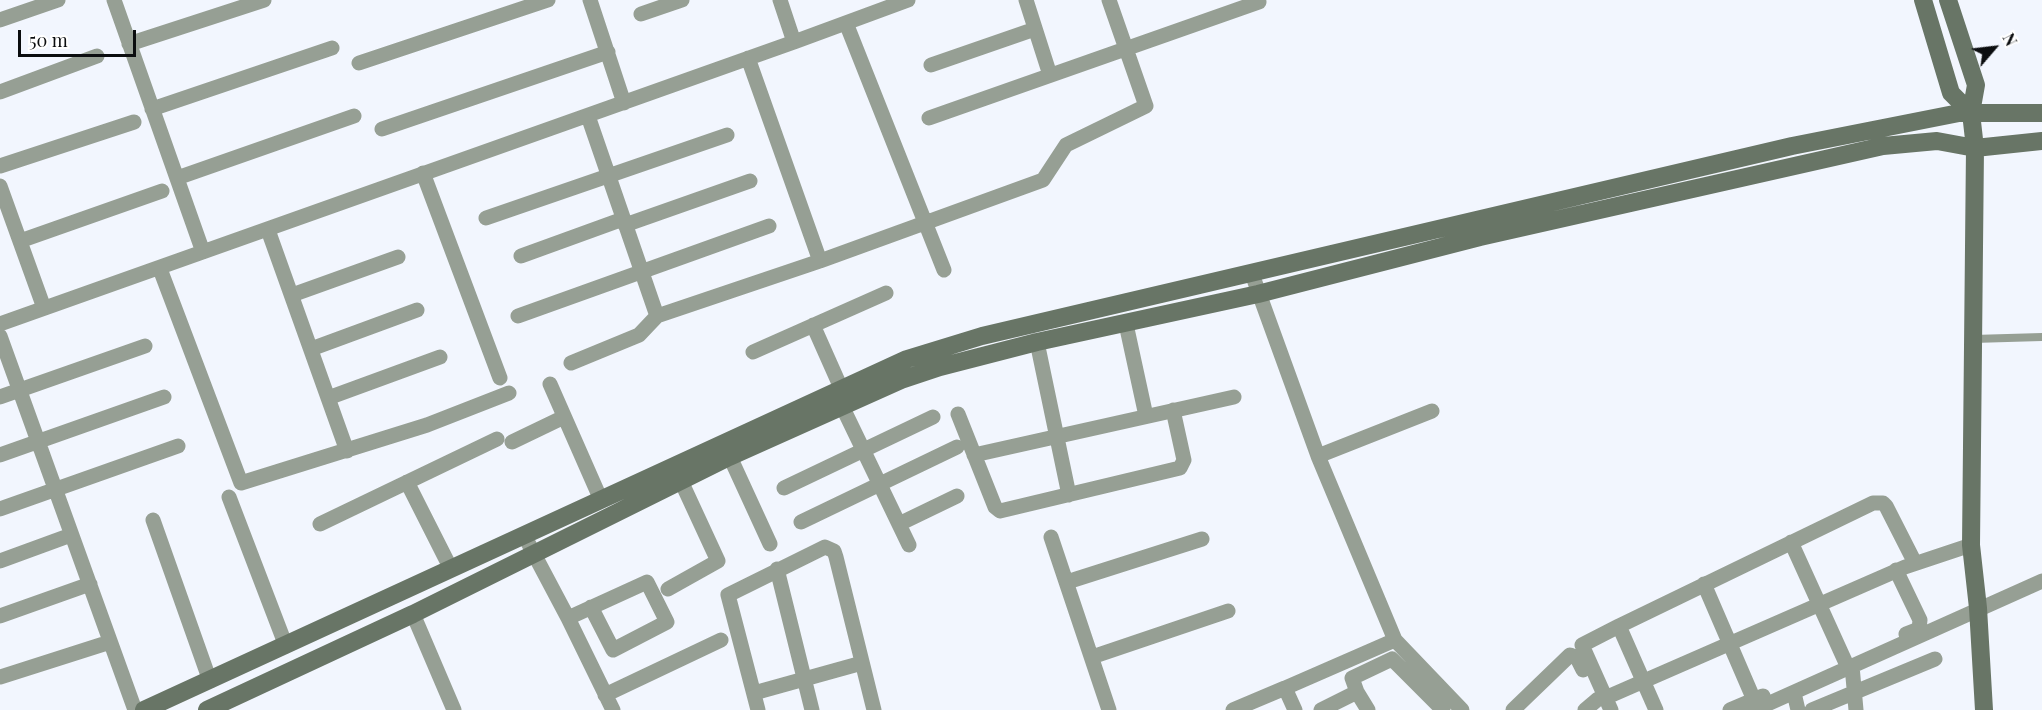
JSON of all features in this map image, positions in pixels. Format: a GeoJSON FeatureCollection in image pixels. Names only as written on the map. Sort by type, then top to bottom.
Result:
{"type":"FeatureCollection","features":[{"type":"Feature","properties":{"kind":"street"},"geometry":{"type":"LineString","coordinates":[[0,20],[58,0]]}},
{"type":"Feature","properties":{"kind":"street"},"geometry":{"type":"LineString","coordinates":[[114,0],[203,252]]}},
{"type":"Feature","properties":{"kind":"street"},"geometry":{"type":"LineString","coordinates":[[129,44],[264,0]]}},
{"type":"Feature","properties":{"kind":"street"},"geometry":{"type":"LineString","coordinates":[[359,63],[548,0]]}},
{"type":"Feature","properties":{"kind":"street"},"geometry":{"type":"LineString","coordinates":[[590,0],[624,103]]}},
{"type":"Feature","properties":{"kind":"street"},"geometry":{"type":"LineString","coordinates":[[641,14],[682,0]]}},
{"type":"Feature","properties":{"kind":"street"},"geometry":{"type":"LineString","coordinates":[[780,0],[795,42]]}},
{"type":"Feature","properties":{"kind":"street"},"geometry":{"type":"LineString","coordinates":[[0,324],[908,0]]}},
{"type":"Feature","properties":{"kind":"street"},"geometry":{"type":"LineString","coordinates":[[1026,0],[1050,75]]}},
{"type":"Feature","properties":{"kind":"street"},"geometry":{"type":"LineString","coordinates":[[571,363],[639,335],[657,316],[819,261],[1043,180],[1066,145],[1146,106],[1110,0]]}},
{"type":"Feature","properties":{"kind":"street"},"geometry":{"type":"LineString","coordinates":[[1923,0],[1951,93],[1971,113]]}},
{"type":"Feature","properties":{"kind":"street"},"geometry":{"type":"LineString","coordinates":[[1948,0],[1977,85],[1971,113],[1975,148],[1971,545],[1978,608],[1984,710]]}},
{"type":"Feature","properties":{"kind":"street"},"geometry":{"type":"LineString","coordinates":[[929,118],[1259,2]]}},
{"type":"Feature","properties":{"kind":"street"},"geometry":{"type":"LineString","coordinates":[[846,23],[944,270]]}},
{"type":"Feature","properties":{"kind":"street"},"geometry":{"type":"LineString","coordinates":[[931,65],[1035,28]]}},
{"type":"Feature","properties":{"kind":"street"},"geometry":{"type":"LineString","coordinates":[[152,109],[332,48]]}},
{"type":"Feature","properties":{"kind":"street"},"geometry":{"type":"LineString","coordinates":[[381,129],[608,52]]}},
{"type":"Feature","properties":{"kind":"street"},"geometry":{"type":"LineString","coordinates":[[0,92],[97,56]]}},
{"type":"Feature","properties":{"kind":"street"},"geometry":{"type":"LineString","coordinates":[[748,58],[819,261]]}},
{"type":"Feature","properties":{"kind":"street"},"geometry":{"type":"LineString","coordinates":[[0,336],[110,642],[146,709],[601,500],[726,450],[841,397],[907,359],[982,336],[1252,274],[1502,212],[1792,146],[1959,113],[2042,112]]}},
{"type":"Feature","properties":{"kind":"street"},"geometry":{"type":"LineString","coordinates":[[177,178],[354,116]]}},
{"type":"Feature","properties":{"kind":"street"},"geometry":{"type":"LineString","coordinates":[[588,116],[657,316]]}},
{"type":"Feature","properties":{"kind":"street"},"geometry":{"type":"LineString","coordinates":[[0,166],[134,122]]}},
{"type":"Feature","properties":{"kind":"street"},"geometry":{"type":"LineString","coordinates":[[486,218],[727,135]]}},
{"type":"Feature","properties":{"kind":"street"},"geometry":{"type":"LineString","coordinates":[[841,397],[940,367],[1038,342],[1258,294],[1480,237],[1883,146],[1938,141],[1975,148],[2042,141]]}},
{"type":"Feature","properties":{"kind":"street"},"geometry":{"type":"LineString","coordinates":[[423,173],[500,378]]}},
{"type":"Feature","properties":{"kind":"street"},"geometry":{"type":"LineString","coordinates":[[521,255],[750,181]]}},
{"type":"Feature","properties":{"kind":"street"},"geometry":{"type":"LineString","coordinates":[[0,186],[44,308]]}},
{"type":"Feature","properties":{"kind":"street"},"geometry":{"type":"LineString","coordinates":[[20,242],[162,191]]}},
{"type":"Feature","properties":{"kind":"street"},"geometry":{"type":"LineString","coordinates":[[518,316],[769,226]]}},
{"type":"Feature","properties":{"kind":"street"},"geometry":{"type":"LineString","coordinates":[[268,230],[347,451]]}},
{"type":"Feature","properties":{"kind":"street"},"geometry":{"type":"LineString","coordinates":[[292,295],[398,257]]}},
{"type":"Feature","properties":{"kind":"street"},"geometry":{"type":"LineString","coordinates":[[159,269],[241,483],[347,451],[509,393]]}},
{"type":"Feature","properties":{"kind":"street"},"geometry":{"type":"LineString","coordinates":[[1252,274],[1318,456],[1395,640],[1462,710]]}},
{"type":"Feature","properties":{"kind":"street"},"geometry":{"type":"LineString","coordinates":[[753,352],[886,293]]}},
{"type":"Feature","properties":{"kind":"street"},"geometry":{"type":"LineString","coordinates":[[310,349],[417,310]]}},
{"type":"Feature","properties":{"kind":"street"},"geometry":{"type":"LineString","coordinates":[[1126,324],[1146,416]]}},
{"type":"Feature","properties":{"kind":"street"},"geometry":{"type":"LineString","coordinates":[[813,325],[863,450],[909,545]]}},
{"type":"Feature","properties":{"kind":"street"},"geometry":{"type":"LineString","coordinates":[[1038,342],[1069,495]]}},
{"type":"Feature","properties":{"kind":"street"},"geometry":{"type":"LineString","coordinates":[[0,397],[145,346]]}},
{"type":"Feature","properties":{"kind":"street"},"geometry":{"type":"LineString","coordinates":[[328,398],[440,357]]}},
{"type":"Feature","properties":{"kind":"street"},"geometry":{"type":"LineString","coordinates":[[550,384],[601,500]]}},
{"type":"Feature","properties":{"kind":"street"},"geometry":{"type":"LineString","coordinates":[[0,454],[164,397]]}},
{"type":"Feature","properties":{"kind":"street"},"geometry":{"type":"LineString","coordinates":[[974,455],[1234,397]]}},
{"type":"Feature","properties":{"kind":"street"},"geometry":{"type":"LineString","coordinates":[[958,414],[998,510],[1180,468],[1184,460],[1173,410]]}},
{"type":"Feature","properties":{"kind":"street"},"geometry":{"type":"LineString","coordinates":[[1318,456],[1432,411]]}},
{"type":"Feature","properties":{"kind":"street"},"geometry":{"type":"LineString","coordinates":[[320,524],[408,482],[504,440],[564,417]]}},
{"type":"Feature","properties":{"kind":"street"},"geometry":{"type":"LineString","coordinates":[[784,488],[933,417]]}},
{"type":"Feature","properties":{"kind":"street"},"geometry":{"type":"LineString","coordinates":[[0,509],[178,446]]}},
{"type":"Feature","properties":{"kind":"street"},"geometry":{"type":"LineString","coordinates":[[801,522],[957,447]]}},
{"type":"Feature","properties":{"kind":"street"},"geometry":{"type":"LineString","coordinates":[[207,710],[413,614],[681,482],[726,450]]}},
{"type":"Feature","properties":{"kind":"street"},"geometry":{"type":"LineString","coordinates":[[726,450],[770,544]]}},
{"type":"Feature","properties":{"kind":"street"},"geometry":{"type":"LineString","coordinates":[[408,482],[451,569]]}},
{"type":"Feature","properties":{"kind":"street"},"geometry":{"type":"LineString","coordinates":[[668,589],[718,561],[681,482]]}},
{"type":"Feature","properties":{"kind":"street"},"geometry":{"type":"LineString","coordinates":[[899,524],[957,496]]}},
{"type":"Feature","properties":{"kind":"street"},"geometry":{"type":"LineString","coordinates":[[230,497],[286,646]]}},
{"type":"Feature","properties":{"kind":"street"},"geometry":{"type":"LineString","coordinates":[[1604,704],[1582,645],[1791,542],[1879,502],[1886,506],[1915,563]]}},
{"type":"Feature","properties":{"kind":"street"},"geometry":{"type":"LineString","coordinates":[[153,520],[210,681]]}},
{"type":"Feature","properties":{"kind":"street"},"geometry":{"type":"LineString","coordinates":[[0,561],[71,535]]}},
{"type":"Feature","properties":{"kind":"street"},"geometry":{"type":"LineString","coordinates":[[524,536],[568,618],[613,710]]}},
{"type":"Feature","properties":{"kind":"street"},"geometry":{"type":"LineString","coordinates":[[1051,537],[1109,710]]}},
{"type":"Feature","properties":{"kind":"street"},"geometry":{"type":"LineString","coordinates":[[1067,582],[1202,538]]}},
{"type":"Feature","properties":{"kind":"street"},"geometry":{"type":"LineString","coordinates":[[1791,542],[1849,663],[1856,710]]}},
{"type":"Feature","properties":{"kind":"street"},"geometry":{"type":"LineString","coordinates":[[1585,710],[1604,704],[1643,682],[1896,570],[1971,545]]}},
{"type":"Feature","properties":{"kind":"street"},"geometry":{"type":"LineString","coordinates":[[758,710],[728,595],[825,547],[834,551],[874,710]]}},
{"type":"Feature","properties":{"kind":"street"},"geometry":{"type":"LineString","coordinates":[[777,569],[812,710]]}},
{"type":"Feature","properties":{"kind":"street"},"geometry":{"type":"LineString","coordinates":[[1730,710],[1794,693],[1919,628],[1920,620],[1896,570]]}},
{"type":"Feature","properties":{"kind":"street"},"geometry":{"type":"LineString","coordinates":[[1754,705],[2042,581]]}},
{"type":"Feature","properties":{"kind":"street"},"geometry":{"type":"LineString","coordinates":[[568,618],[591,607],[647,582],[668,622],[613,650],[591,607]]}},
{"type":"Feature","properties":{"kind":"street"},"geometry":{"type":"LineString","coordinates":[[1704,584],[1754,705]]}},
{"type":"Feature","properties":{"kind":"street"},"geometry":{"type":"LineString","coordinates":[[0,616],[90,585]]}},
{"type":"Feature","properties":{"kind":"street"},"geometry":{"type":"LineString","coordinates":[[1092,657],[1228,610]]}},
{"type":"Feature","properties":{"kind":"street"},"geometry":{"type":"LineString","coordinates":[[413,614],[454,710]]}},
{"type":"Feature","properties":{"kind":"street"},"geometry":{"type":"LineString","coordinates":[[1619,626],[1656,710]]}},
{"type":"Feature","properties":{"kind":"street"},"geometry":{"type":"LineString","coordinates":[[605,695],[721,640]]}},
{"type":"Feature","properties":{"kind":"street"},"geometry":{"type":"LineString","coordinates":[[1233,710],[1395,640]]}},
{"type":"Feature","properties":{"kind":"street"},"geometry":{"type":"LineString","coordinates":[[0,677],[110,642]]}},
{"type":"Feature","properties":{"kind":"street"},"geometry":{"type":"LineString","coordinates":[[1513,710],[1570,655],[1578,658],[1604,704]]}},
{"type":"Feature","properties":{"kind":"street"},"geometry":{"type":"LineString","coordinates":[[1368,710],[1357,692],[1353,678],[1392,659],[1443,710]]}},
{"type":"Feature","properties":{"kind":"street"},"geometry":{"type":"LineString","coordinates":[[1812,710],[1935,659]]}},
{"type":"Feature","properties":{"kind":"street"},"geometry":{"type":"LineString","coordinates":[[754,693],[862,663]]}},
{"type":"Feature","properties":{"kind":"street"},"geometry":{"type":"LineString","coordinates":[[1285,688],[1295,710]]}},
{"type":"Feature","properties":{"kind":"street"},"geometry":{"type":"LineString","coordinates":[[1323,710],[1357,692]]}},
{"type":"Feature","properties":{"kind":"street"},"geometry":{"type":"LineString","coordinates":[[1794,693],[1798,710]]}},
{"type":"Feature","properties":{"kind":"lane"},"geometry":{"type":"LineString","coordinates":[[1972,339],[2042,337]]}}]}
